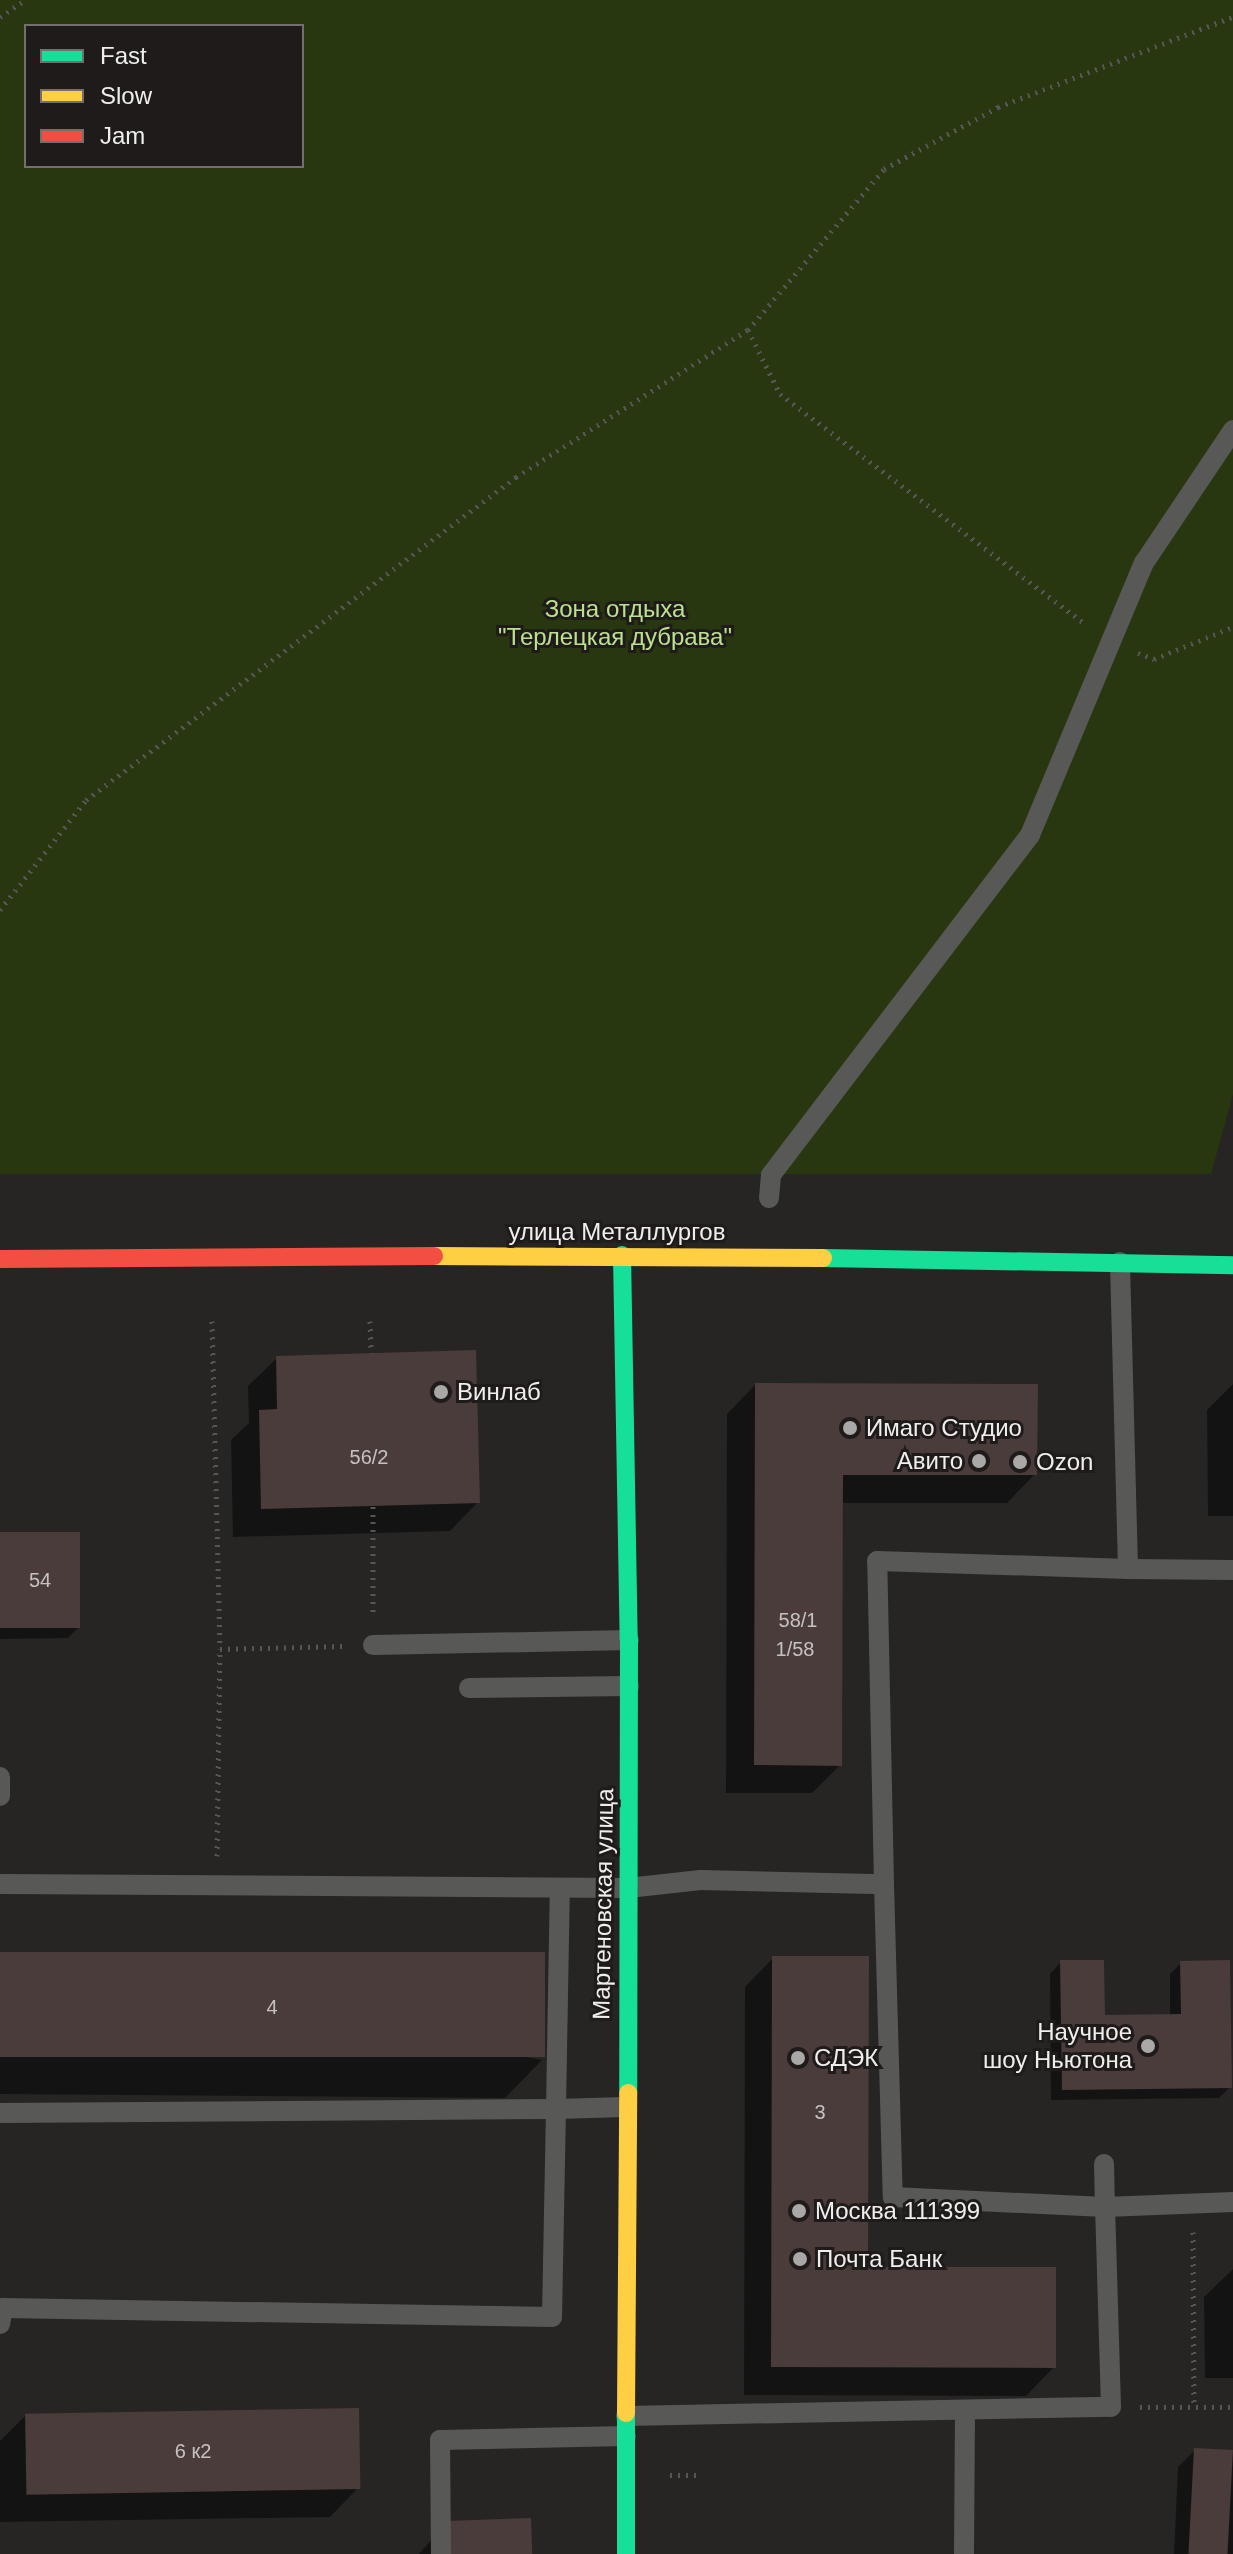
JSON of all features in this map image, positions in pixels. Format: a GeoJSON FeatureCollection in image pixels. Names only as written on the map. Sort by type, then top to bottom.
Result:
{"type":"FeatureCollection","features":[{"type":"Feature","properties":{"kind":"street","name":"улица Металлургов"},"geometry":{"type":"LineString","coordinates":[[0,1259],[622,1255],[1233,1265]]}},
{"type":"Feature","properties":{"kind":"street","name":"Мартеновская улица"},"geometry":{"type":"LineString","coordinates":[[622,1255],[629,1640],[625,2107],[626,2554]]}},
{"type":"Feature","properties":{"kind":"lane"},"geometry":{"type":"LineString","coordinates":[[769,1198],[771,1175],[1030,835],[1144,563],[1233,430]]}},
{"type":"Feature","properties":{"kind":"lane"},"geometry":{"type":"LineString","coordinates":[[1120,1262],[1128,1569]]}},
{"type":"Feature","properties":{"kind":"lane"},"geometry":{"type":"LineString","coordinates":[[1233,1570],[877,1561],[893,2197],[1105,2207],[1233,2202]]}},
{"type":"Feature","properties":{"kind":"lane"},"geometry":{"type":"LineString","coordinates":[[373,1645],[629,1640]]}},
{"type":"Feature","properties":{"kind":"lane"},"geometry":{"type":"LineString","coordinates":[[469,1688],[629,1686]]}},
{"type":"Feature","properties":{"kind":"lane"},"geometry":{"type":"LineString","coordinates":[[0,1777],[0,1796]]}},
{"type":"Feature","properties":{"kind":"lane"},"geometry":{"type":"LineString","coordinates":[[0,1884],[628,1888],[701,1880],[884,1884]]}},
{"type":"Feature","properties":{"kind":"lane"},"geometry":{"type":"LineString","coordinates":[[0,2324],[3,2308],[552,2317],[560,1888]]}},
{"type":"Feature","properties":{"kind":"lane"},"geometry":{"type":"LineString","coordinates":[[0,2113],[625,2107]]}},
{"type":"Feature","properties":{"kind":"lane"},"geometry":{"type":"LineString","coordinates":[[441,2554],[440,2440],[626,2426],[965,2410],[1111,2407],[1104,2164]]}},
{"type":"Feature","properties":{"kind":"lane"},"geometry":{"type":"LineString","coordinates":[[964,2554],[965,2410]]}},
{"type":"Feature","properties":{"kind":"path"},"geometry":{"type":"LineString","coordinates":[[0,17],[25,0]]}},
{"type":"Feature","properties":{"kind":"path"},"geometry":{"type":"LineString","coordinates":[[0,910],[86,800],[516,477],[748,330],[884,169],[998,107],[1233,17]]}},
{"type":"Feature","properties":{"kind":"path"},"geometry":{"type":"LineString","coordinates":[[748,330],[780,394],[1111,643],[1154,659],[1233,627]]}},
{"type":"Feature","properties":{"kind":"path"},"geometry":{"type":"LineString","coordinates":[[212,1321],[220,1649],[216,1885]]}},
{"type":"Feature","properties":{"kind":"path"},"geometry":{"type":"LineString","coordinates":[[370,1321],[371,1353]]}},
{"type":"Feature","properties":{"kind":"path"},"geometry":{"type":"LineString","coordinates":[[220,1649],[373,1645],[373,1506]]}},
{"type":"Feature","properties":{"kind":"path"},"geometry":{"type":"LineString","coordinates":[[1193,2204],[1194,2407]]}},
{"type":"Feature","properties":{"kind":"path"},"geometry":{"type":"LineString","coordinates":[[1111,2407],[1233,2407]]}},
{"type":"Feature","properties":{"kind":"green space","name":"Зона отдыха \"Терлецкая дубрава\""},"geometry":{"type":"Polygon","coordinates":[[[0,0],[1233,0],[1233,1094],[1211,1174],[0,1174],[0,0]]]}},
{"type":"Feature","properties":{"kind":"building"},"geometry":{"type":"Polygon","coordinates":[[[476,1350],[480,1503],[261,1509],[259,1410],[277,1409],[276,1356],[476,1350]]]}},
{"type":"Feature","properties":{"kind":"building"},"geometry":{"type":"Polygon","coordinates":[[[755,1383],[1038,1384],[1037,1475],[843,1475],[842,1766],[754,1765],[755,1383]]]}},
{"type":"Feature","properties":{"kind":"building"},"geometry":{"type":"Polygon","coordinates":[[[0,1532],[80,1532],[80,1628],[0,1628],[0,1532]]]}},
{"type":"Feature","properties":{"kind":"building"},"geometry":{"type":"Polygon","coordinates":[[[0,1952],[545,1952],[545,2057],[0,2057],[0,1952]]]}},
{"type":"Feature","properties":{"kind":"building"},"geometry":{"type":"Polygon","coordinates":[[[772,1956],[869,1956],[868,2267],[1056,2267],[1056,2368],[771,2367],[772,1956]]]}},
{"type":"Feature","properties":{"kind":"building"},"geometry":{"type":"Polygon","coordinates":[[[1060,1960],[1104,1960],[1105,2015],[1181,2014],[1180,1961],[1230,1960],[1232,2088],[1062,2090],[1060,1960]]]}},
{"type":"Feature","properties":{"kind":"building"},"geometry":{"type":"Polygon","coordinates":[[[359,2408],[360,2489],[26,2495],[25,2414],[359,2408]]]}},
{"type":"Feature","properties":{"kind":"building"},"geometry":{"type":"Polygon","coordinates":[[[1194,2448],[1233,2450],[1227,2554],[1188,2554],[1194,2448]]]}},
{"type":"Feature","properties":{"kind":"building"},"geometry":{"type":"Polygon","coordinates":[[[531,2518],[532,2554],[447,2554],[446,2521],[531,2518]]]}},
{"type":"Feature","properties":{"kind":"traffic: fast"},"geometry":{"type":"LineString","coordinates":[[622,1255],[629,1640],[628,2093]]}},
{"type":"Feature","properties":{"kind":"traffic: fast"},"geometry":{"type":"LineString","coordinates":[[823,1258],[1233,1265]]}},
{"type":"Feature","properties":{"kind":"traffic: fast"},"geometry":{"type":"LineString","coordinates":[[626,2413],[626,2554]]}},
{"type":"Feature","properties":{"kind":"traffic: slow"},"geometry":{"type":"LineString","coordinates":[[434,1256],[823,1258]]}},
{"type":"Feature","properties":{"kind":"traffic: slow"},"geometry":{"type":"LineString","coordinates":[[626,2413],[628,2093]]}},
{"type":"Feature","properties":{"kind":"traffic: jam"},"geometry":{"type":"LineString","coordinates":[[0,1259],[434,1256]]}},
{"type":"Feature","properties":{"kind":"place","name":"Винлаб"},"geometry":{"type":"Point","coordinates":[441,1392]}},
{"type":"Feature","properties":{"kind":"place","name":"Имаго Студио"},"geometry":{"type":"Point","coordinates":[850,1428]}},
{"type":"Feature","properties":{"kind":"place","name":"Авито"},"geometry":{"type":"Point","coordinates":[979,1461]}},
{"type":"Feature","properties":{"kind":"place","name":"Ozon"},"geometry":{"type":"Point","coordinates":[1020,1462]}},
{"type":"Feature","properties":{"kind":"place","name":"Научное шоу Ньютона"},"geometry":{"type":"Point","coordinates":[1148,2046]}},
{"type":"Feature","properties":{"kind":"place","name":"СДЭК"},"geometry":{"type":"Point","coordinates":[798,2058]}},
{"type":"Feature","properties":{"kind":"place","name":"Москва 111399"},"geometry":{"type":"Point","coordinates":[799,2211]}},
{"type":"Feature","properties":{"kind":"place","name":"Почта Банк"},"geometry":{"type":"Point","coordinates":[800,2259]}}]}
